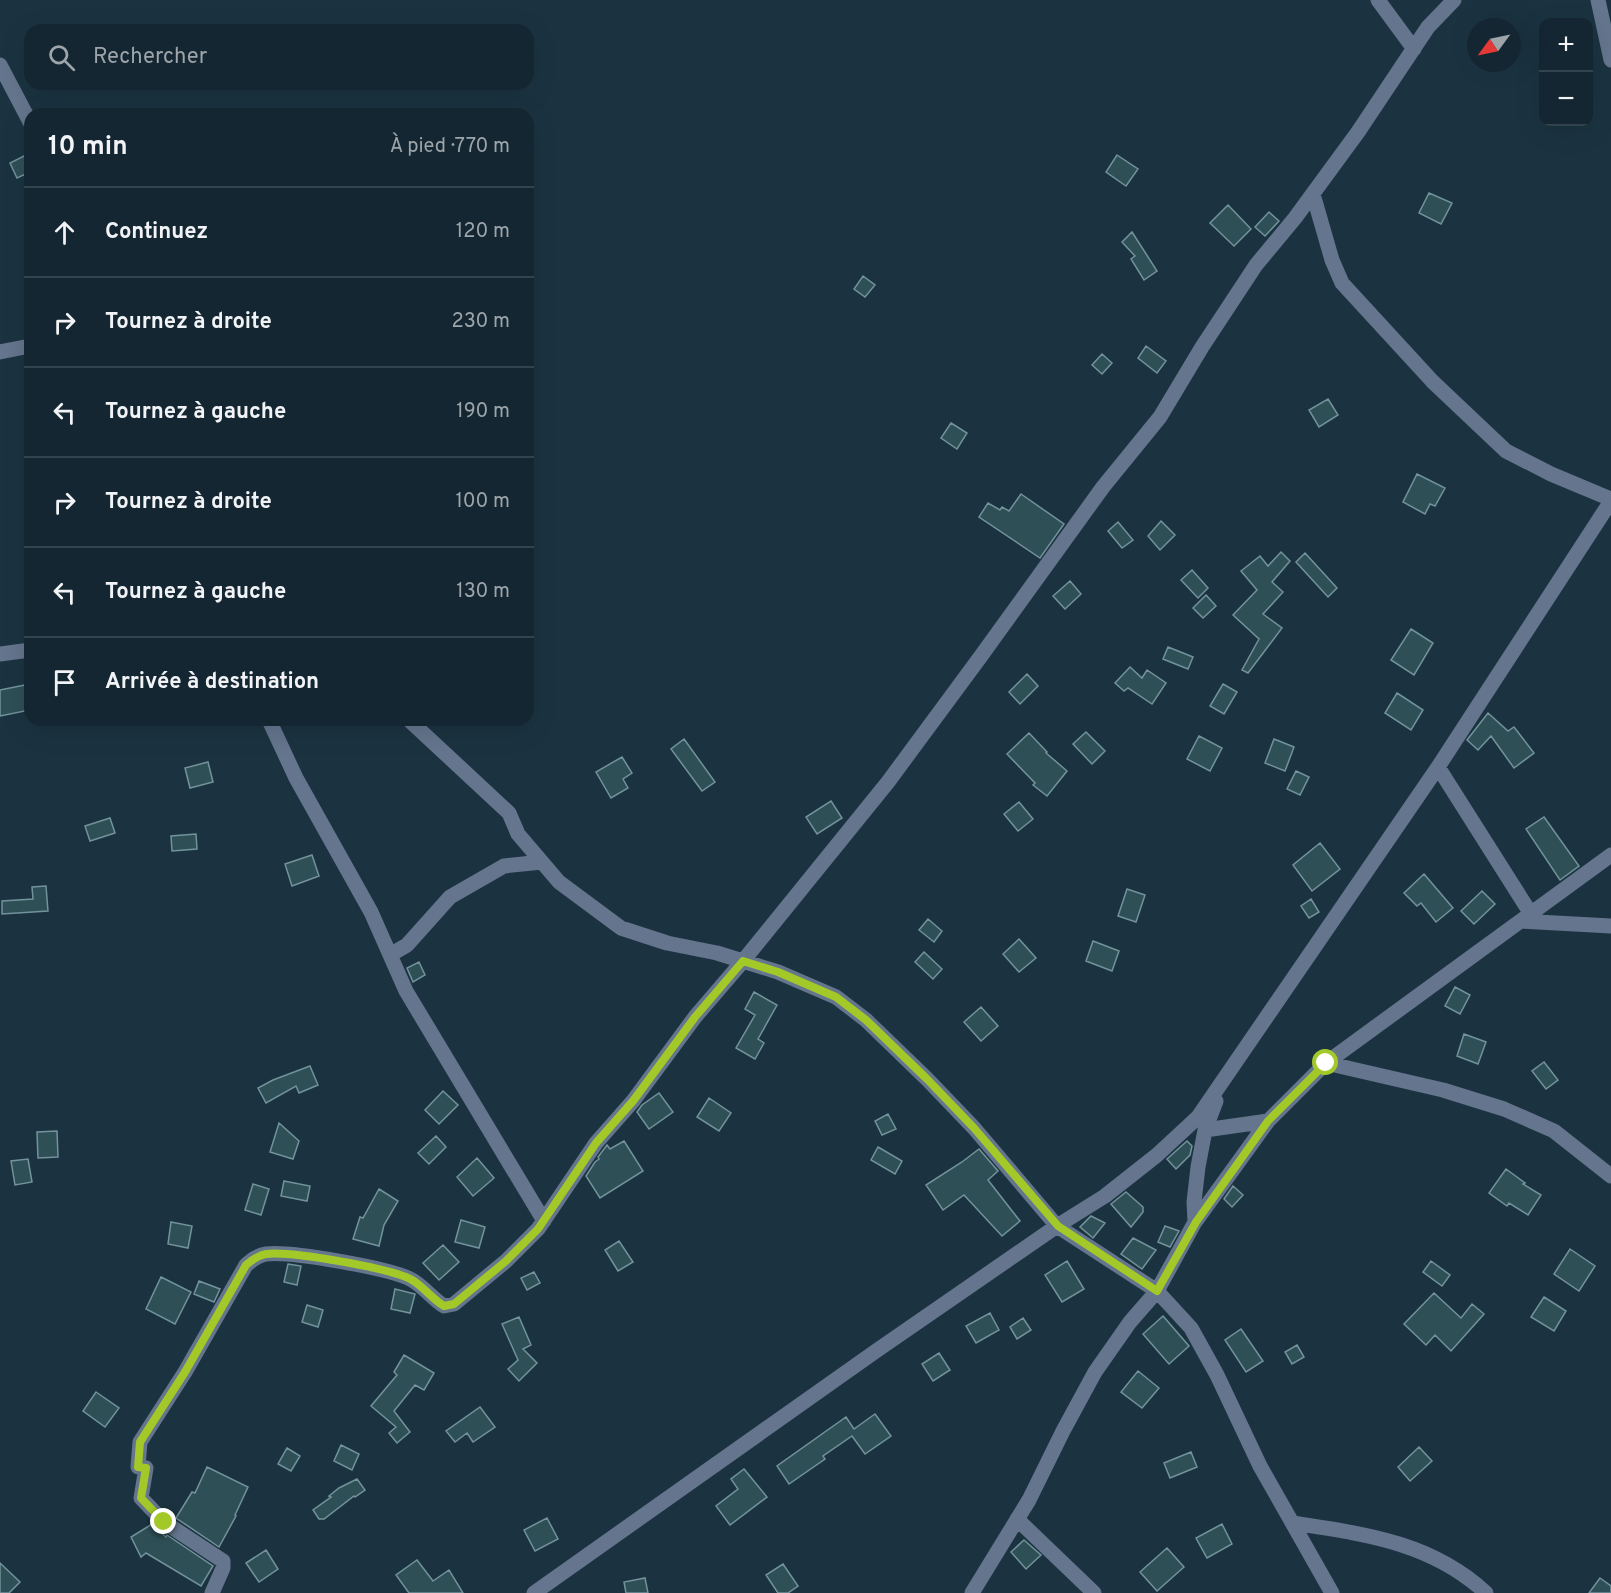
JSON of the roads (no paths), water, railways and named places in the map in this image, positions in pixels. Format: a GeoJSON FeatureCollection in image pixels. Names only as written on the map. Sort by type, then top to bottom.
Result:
{"type":"FeatureCollection","features":[{"type":"Feature","properties":{"kind":"street"},"geometry":{"type":"LineString","coordinates":[[1378,0],[1414,49]]}},
{"type":"Feature","properties":{"kind":"street"},"geometry":{"type":"LineString","coordinates":[[212,1593],[223,1568],[223,1561],[164,1522],[141,1498],[146,1468],[138,1467],[140,1442],[185,1372],[246,1265],[267,1254],[313,1257],[381,1270],[411,1279],[444,1306],[454,1304],[506,1261],[544,1221],[596,1143],[633,1101],[695,1017],[888,782],[1103,487],[1160,417],[1256,265],[1313,194],[1358,132],[1428,27],[1454,0]]}},
{"type":"Feature","properties":{"kind":"street"},"geometry":{"type":"LineString","coordinates":[[1598,0],[1611,60]]}},
{"type":"Feature","properties":{"kind":"street"},"geometry":{"type":"LineString","coordinates":[[0,65],[6,88],[24,114]]}},
{"type":"Feature","properties":{"kind":"street"},"geometry":{"type":"LineString","coordinates":[[534,1593],[876,1351],[1105,1196],[1157,1155],[1198,1117],[1438,767],[1611,500],[1551,474],[1506,451],[1433,382],[1342,283],[1332,260],[1313,194]]}},
{"type":"Feature","properties":{"kind":"street"},"geometry":{"type":"LineString","coordinates":[[0,352],[24,347]]}},
{"type":"Feature","properties":{"kind":"street"},"geometry":{"type":"LineString","coordinates":[[1,653],[24,651]]}},
{"type":"Feature","properties":{"kind":"street"},"geometry":{"type":"LineString","coordinates":[[272,726],[296,778],[371,912],[406,991],[544,1221]]}},
{"type":"Feature","properties":{"kind":"street"},"geometry":{"type":"LineString","coordinates":[[416,726],[509,813],[518,834],[559,882],[621,928],[667,943],[717,953],[778,972],[836,997],[866,1020],[927,1079],[974,1128],[1058,1226],[1157,1291],[1191,1328],[1217,1375],[1260,1466],[1332,1593]]}},
{"type":"Feature","properties":{"kind":"street"},"geometry":{"type":"LineString","coordinates":[[1438,767],[1526,917]]}},
{"type":"Feature","properties":{"kind":"street"},"geometry":{"type":"LineString","coordinates":[[972,1593],[1029,1500],[1095,1372],[1130,1322],[1157,1291],[1196,1222],[1268,1121],[1326,1063],[1611,855]]}},
{"type":"Feature","properties":{"kind":"street"},"geometry":{"type":"LineString","coordinates":[[390,955],[407,945],[450,897],[504,866],[542,862]]}},
{"type":"Feature","properties":{"kind":"street"},"geometry":{"type":"LineString","coordinates":[[1526,917],[1611,926]]}},
{"type":"Feature","properties":{"kind":"street"},"geometry":{"type":"LineString","coordinates":[[1326,1063],[1443,1090],[1504,1109],[1554,1131],[1611,1176]]}},
{"type":"Feature","properties":{"kind":"street"},"geometry":{"type":"LineString","coordinates":[[1196,1222],[1194,1202],[1205,1130],[1222,1084]]}},
{"type":"Feature","properties":{"kind":"street"},"geometry":{"type":"LineString","coordinates":[[1205,1130],[1268,1121]]}},
{"type":"Feature","properties":{"kind":"street"},"geometry":{"type":"LineString","coordinates":[[1017,1519],[1094,1593]]}},
{"type":"Feature","properties":{"kind":"street"},"geometry":{"type":"LineString","coordinates":[[1293,1523],[1369,1535],[1436,1557],[1469,1578],[1486,1593]]}}]}
